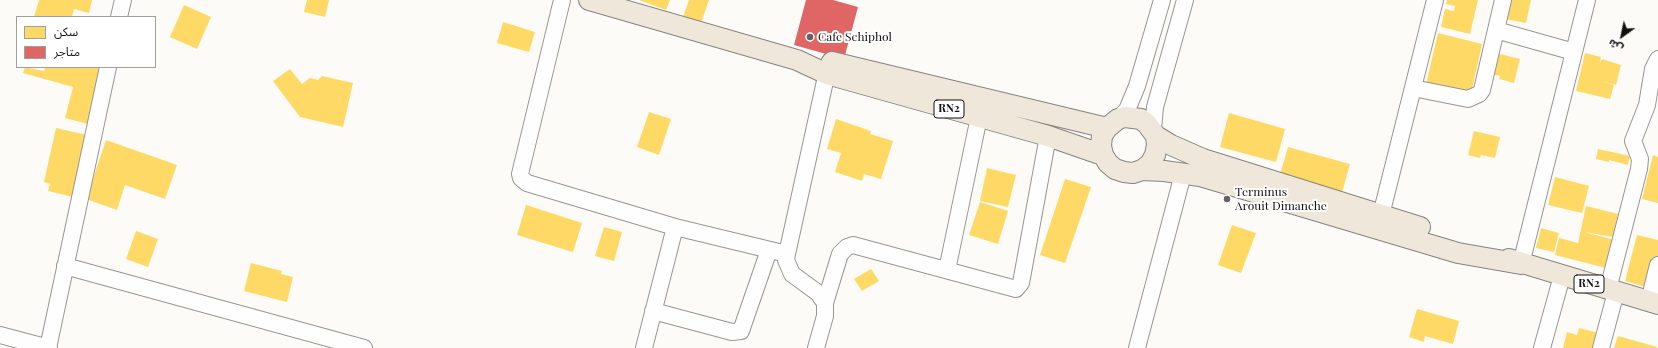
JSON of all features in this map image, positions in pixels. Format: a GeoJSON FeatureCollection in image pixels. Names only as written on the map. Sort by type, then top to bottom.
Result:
{"type":"FeatureCollection","features":[{"type":"Feature","properties":{"kind":"main road","name":"RN2"},"geometry":{"type":"LineString","coordinates":[[589,0],[828,68],[979,117],[1048,136],[1103,155],[1112,166],[1124,172],[1142,170],[1183,174],[1216,181],[1458,253],[1521,264],[1653,303]]}},
{"type":"Feature","properties":{"kind":"main road","name":"RN2"},"geometry":{"type":"LineString","coordinates":[[828,68],[1112,123],[1125,117],[1141,119],[1154,133],[1171,145],[1203,159],[1476,245],[1521,264]]}},
{"type":"Feature","properties":{"kind":"main road"},"geometry":{"type":"LineString","coordinates":[[1103,155],[1102,141],[1112,123]]}},
{"type":"Feature","properties":{"kind":"main road"},"geometry":{"type":"LineString","coordinates":[[1142,170],[1150,164],[1155,155],[1157,146],[1154,133]]}},
{"type":"Feature","properties":{"kind":"street"},"geometry":{"type":"LineString","coordinates":[[119,16],[123,0]]}},
{"type":"Feature","properties":{"kind":"street"},"geometry":{"type":"LineString","coordinates":[[562,0],[520,174],[521,178],[527,183],[675,227],[786,254]]}},
{"type":"Feature","properties":{"kind":"street"},"geometry":{"type":"LineString","coordinates":[[1112,123],[1126,110],[1137,86],[1162,0]]}},
{"type":"Feature","properties":{"kind":"street"},"geometry":{"type":"LineString","coordinates":[[1154,133],[1155,107],[1185,0]]}},
{"type":"Feature","properties":{"kind":"street"},"geometry":{"type":"LineString","coordinates":[[1381,215],[1435,0]]}},
{"type":"Feature","properties":{"kind":"street"},"geometry":{"type":"LineString","coordinates":[[1413,88],[1468,99],[1479,94],[1482,90],[1503,0]]}},
{"type":"Feature","properties":{"kind":"street"},"geometry":{"type":"LineString","coordinates":[[1521,264],[1587,0]]}},
{"type":"Feature","properties":{"kind":"street"},"geometry":{"type":"LineString","coordinates":[[1496,30],[1574,52]]}},
{"type":"Feature","properties":{"kind":"street"},"geometry":{"type":"LineString","coordinates":[[1601,348],[1612,290],[1639,169],[1640,159],[1633,141],[1647,105],[1653,69],[1658,59]]}},
{"type":"Feature","properties":{"kind":"street"},"geometry":{"type":"LineString","coordinates":[[0,335],[48,348],[108,68]]}},
{"type":"Feature","properties":{"kind":"street"},"geometry":{"type":"LineString","coordinates":[[825,303],[818,293],[792,274],[786,260],[786,254],[828,68]]}},
{"type":"Feature","properties":{"kind":"street"},"geometry":{"type":"LineString","coordinates":[[946,270],[979,117]]}},
{"type":"Feature","properties":{"kind":"street"},"geometry":{"type":"LineString","coordinates":[[816,348],[825,316],[825,303],[840,254],[847,247],[853,245],[1016,289],[1021,283],[1048,136]]}},
{"type":"Feature","properties":{"kind":"street"},"geometry":{"type":"LineString","coordinates":[[1137,348],[1183,174]]}},
{"type":"Feature","properties":{"kind":"street"},"geometry":{"type":"LineString","coordinates":[[644,348],[675,227]]}},
{"type":"Feature","properties":{"kind":"street"},"geometry":{"type":"LineString","coordinates":[[653,311],[732,332],[741,331],[769,250]]}},
{"type":"Feature","properties":{"kind":"street"},"geometry":{"type":"LineString","coordinates":[[1653,303],[1658,265]]}},
{"type":"Feature","properties":{"kind":"street"},"geometry":{"type":"LineString","coordinates":[[65,266],[364,348]]}},
{"type":"Feature","properties":{"kind":"street"},"geometry":{"type":"LineString","coordinates":[[1542,348],[1562,276]]}},
{"type":"Feature","properties":{"kind":"building: سكن"},"geometry":{"type":"Polygon","coordinates":[[[39,0],[92,0],[89,13],[74,9],[72,16],[34,16],[39,0]]]}},
{"type":"Feature","properties":{"kind":"building: سكن"},"geometry":{"type":"Polygon","coordinates":[[[307,0],[329,0],[325,17],[304,12],[307,0]]]}},
{"type":"Feature","properties":{"kind":"building: سكن"},"geometry":{"type":"Polygon","coordinates":[[[639,0],[670,0],[666,10],[639,0]]]}},
{"type":"Feature","properties":{"kind":"building: سكن"},"geometry":{"type":"Polygon","coordinates":[[[689,0],[709,0],[701,23],[683,17],[689,0]]]}},
{"type":"Feature","properties":{"kind":"building: سكن"},"geometry":{"type":"Polygon","coordinates":[[[1447,0],[1478,0],[1470,34],[1441,27],[1445,9],[1454,11],[1455,6],[1446,4],[1447,0]]]}},
{"type":"Feature","properties":{"kind":"building: سكن"},"geometry":{"type":"Polygon","coordinates":[[[1509,0],[1531,0],[1526,23],[1505,19],[1509,0]]]}},
{"type":"Feature","properties":{"kind":"building: سكن"},"geometry":{"type":"Polygon","coordinates":[[[184,5],[211,17],[197,49],[170,37],[184,5]]]}},
{"type":"Feature","properties":{"kind":"building: سكن"},"geometry":{"type":"Polygon","coordinates":[[[503,22],[535,32],[529,52],[497,43],[503,22]]]}},
{"type":"Feature","properties":{"kind":"building: سكن"},"geometry":{"type":"Polygon","coordinates":[[[1438,33],[1482,44],[1471,94],[1426,84],[1438,33]]]}},
{"type":"Feature","properties":{"kind":"building: سكن"},"geometry":{"type":"Polygon","coordinates":[[[1496,53],[1520,59],[1514,83],[1499,79],[1500,76],[1491,74],[1496,53]]]}},
{"type":"Feature","properties":{"kind":"building: سكن"},"geometry":{"type":"Polygon","coordinates":[[[1585,53],[1601,57],[1600,64],[1602,59],[1621,65],[1616,85],[1602,81],[1614,85],[1610,99],[1576,91],[1585,53]]]}},
{"type":"Feature","properties":{"kind":"building: سكن"},"geometry":{"type":"Polygon","coordinates":[[[25,68],[44,71],[45,68],[103,68],[88,124],[65,118],[73,87],[23,73],[25,68]]]}},
{"type":"Feature","properties":{"kind":"building: سكن"},"geometry":{"type":"Polygon","coordinates":[[[290,69],[302,84],[310,78],[318,80],[322,76],[353,83],[343,127],[300,117],[273,81],[290,69]]]}},
{"type":"Feature","properties":{"kind":"building: سكن"},"geometry":{"type":"Polygon","coordinates":[[[649,112],[671,119],[659,155],[637,147],[649,112]]]}},
{"type":"Feature","properties":{"kind":"building: سكن"},"geometry":{"type":"Polygon","coordinates":[[[1229,113],[1285,129],[1276,162],[1220,147],[1229,113]]]}},
{"type":"Feature","properties":{"kind":"building: سكن"},"geometry":{"type":"Polygon","coordinates":[[[836,119],[871,131],[870,134],[893,141],[881,179],[864,174],[862,181],[835,172],[841,153],[827,149],[836,119]]]}},
{"type":"Feature","properties":{"kind":"building: سكن"},"geometry":{"type":"Polygon","coordinates":[[[56,128],[87,135],[73,197],[48,191],[50,184],[44,182],[56,128]]]}},
{"type":"Feature","properties":{"kind":"building: سكن"},"geometry":{"type":"Polygon","coordinates":[[[1474,131],[1500,137],[1495,158],[1481,155],[1480,158],[1468,155],[1474,131]]]}},
{"type":"Feature","properties":{"kind":"building: سكن"},"geometry":{"type":"Polygon","coordinates":[[[106,140],[177,165],[165,199],[125,185],[117,210],[86,199],[106,140]]]}},
{"type":"Feature","properties":{"kind":"building: سكن"},"geometry":{"type":"Polygon","coordinates":[[[1288,147],[1350,164],[1341,196],[1279,178],[1288,147]]]}},
{"type":"Feature","properties":{"kind":"building: سكن"},"geometry":{"type":"Polygon","coordinates":[[[1598,149],[1630,156],[1628,165],[1609,160],[1609,162],[1596,159],[1598,149]]]}},
{"type":"Feature","properties":{"kind":"building: سكن"},"geometry":{"type":"Polygon","coordinates":[[[1653,155],[1658,157],[1658,203],[1642,199],[1653,155]]]}},
{"type":"Feature","properties":{"kind":"building: سكن"},"geometry":{"type":"Polygon","coordinates":[[[987,168],[1016,175],[1008,207],[980,201],[987,168]]]}},
{"type":"Feature","properties":{"kind":"building: سكن"},"geometry":{"type":"Polygon","coordinates":[[[1555,177],[1589,186],[1582,213],[1548,205],[1555,177]]]}},
{"type":"Feature","properties":{"kind":"building: سكن"},"geometry":{"type":"Polygon","coordinates":[[[1065,179],[1091,187],[1065,263],[1040,255],[1065,179]]]}},
{"type":"Feature","properties":{"kind":"building: سكن"},"geometry":{"type":"Polygon","coordinates":[[[980,202],[1008,211],[998,244],[969,235],[980,202]]]}},
{"type":"Feature","properties":{"kind":"building: سكن"},"geometry":{"type":"Polygon","coordinates":[[[526,205],[582,223],[573,252],[517,235],[526,205]]]}},
{"type":"Feature","properties":{"kind":"building: سكن"},"geometry":{"type":"Polygon","coordinates":[[[1586,206],[1618,214],[1613,237],[1585,232],[1614,240],[1606,268],[1555,255],[1559,238],[1578,243],[1586,206]]]}},
{"type":"Feature","properties":{"kind":"building: سكن"},"geometry":{"type":"Polygon","coordinates":[[[1232,225],[1256,233],[1241,273],[1218,265],[1232,225]]]}},
{"type":"Feature","properties":{"kind":"building: سكن"},"geometry":{"type":"Polygon","coordinates":[[[604,227],[622,232],[614,261],[595,256],[604,227]]]}},
{"type":"Feature","properties":{"kind":"building: سكن"},"geometry":{"type":"Polygon","coordinates":[[[1541,228],[1559,233],[1554,252],[1536,248],[1541,228]]]}},
{"type":"Feature","properties":{"kind":"building: سكن"},"geometry":{"type":"Polygon","coordinates":[[[136,231],[158,239],[148,267],[126,259],[136,231]]]}},
{"type":"Feature","properties":{"kind":"building: سكن"},"geometry":{"type":"Polygon","coordinates":[[[1637,235],[1658,240],[1658,256],[1649,288],[1625,281],[1637,235]]]}},
{"type":"Feature","properties":{"kind":"building: سكن"},"geometry":{"type":"Polygon","coordinates":[[[251,263],[282,271],[281,274],[293,277],[287,302],[244,291],[251,263]]]}},
{"type":"Feature","properties":{"kind":"building: سكن"},"geometry":{"type":"Polygon","coordinates":[[[871,269],[879,281],[862,291],[854,279],[871,269]]]}},
{"type":"Feature","properties":{"kind":"building: سكن"},"geometry":{"type":"Polygon","coordinates":[[[1417,309],[1459,321],[1453,344],[1425,336],[1424,342],[1409,337],[1417,309]]]}},
{"type":"Feature","properties":{"kind":"building: سكن"},"geometry":{"type":"Polygon","coordinates":[[[1579,328],[1599,333],[1595,348],[1563,348],[1567,332],[1577,335],[1579,328]]]}},
{"type":"Feature","properties":{"kind":"building: سكن"},"geometry":{"type":"Polygon","coordinates":[[[1618,336],[1657,347],[1657,348],[1614,348],[1618,336]]]}},
{"type":"Feature","properties":{"kind":"building: متاجر"},"geometry":{"type":"Polygon","coordinates":[[[806,0],[833,0],[858,7],[844,59],[794,45],[806,0]]]}},
{"type":"Feature","properties":{"kind":"place","name":"Cafe Schiphol"},"geometry":{"type":"Point","coordinates":[810,37]}},
{"type":"Feature","properties":{"kind":"place","name":"Terminus Arouit Dimanche"},"geometry":{"type":"Point","coordinates":[1227,199]}}]}
